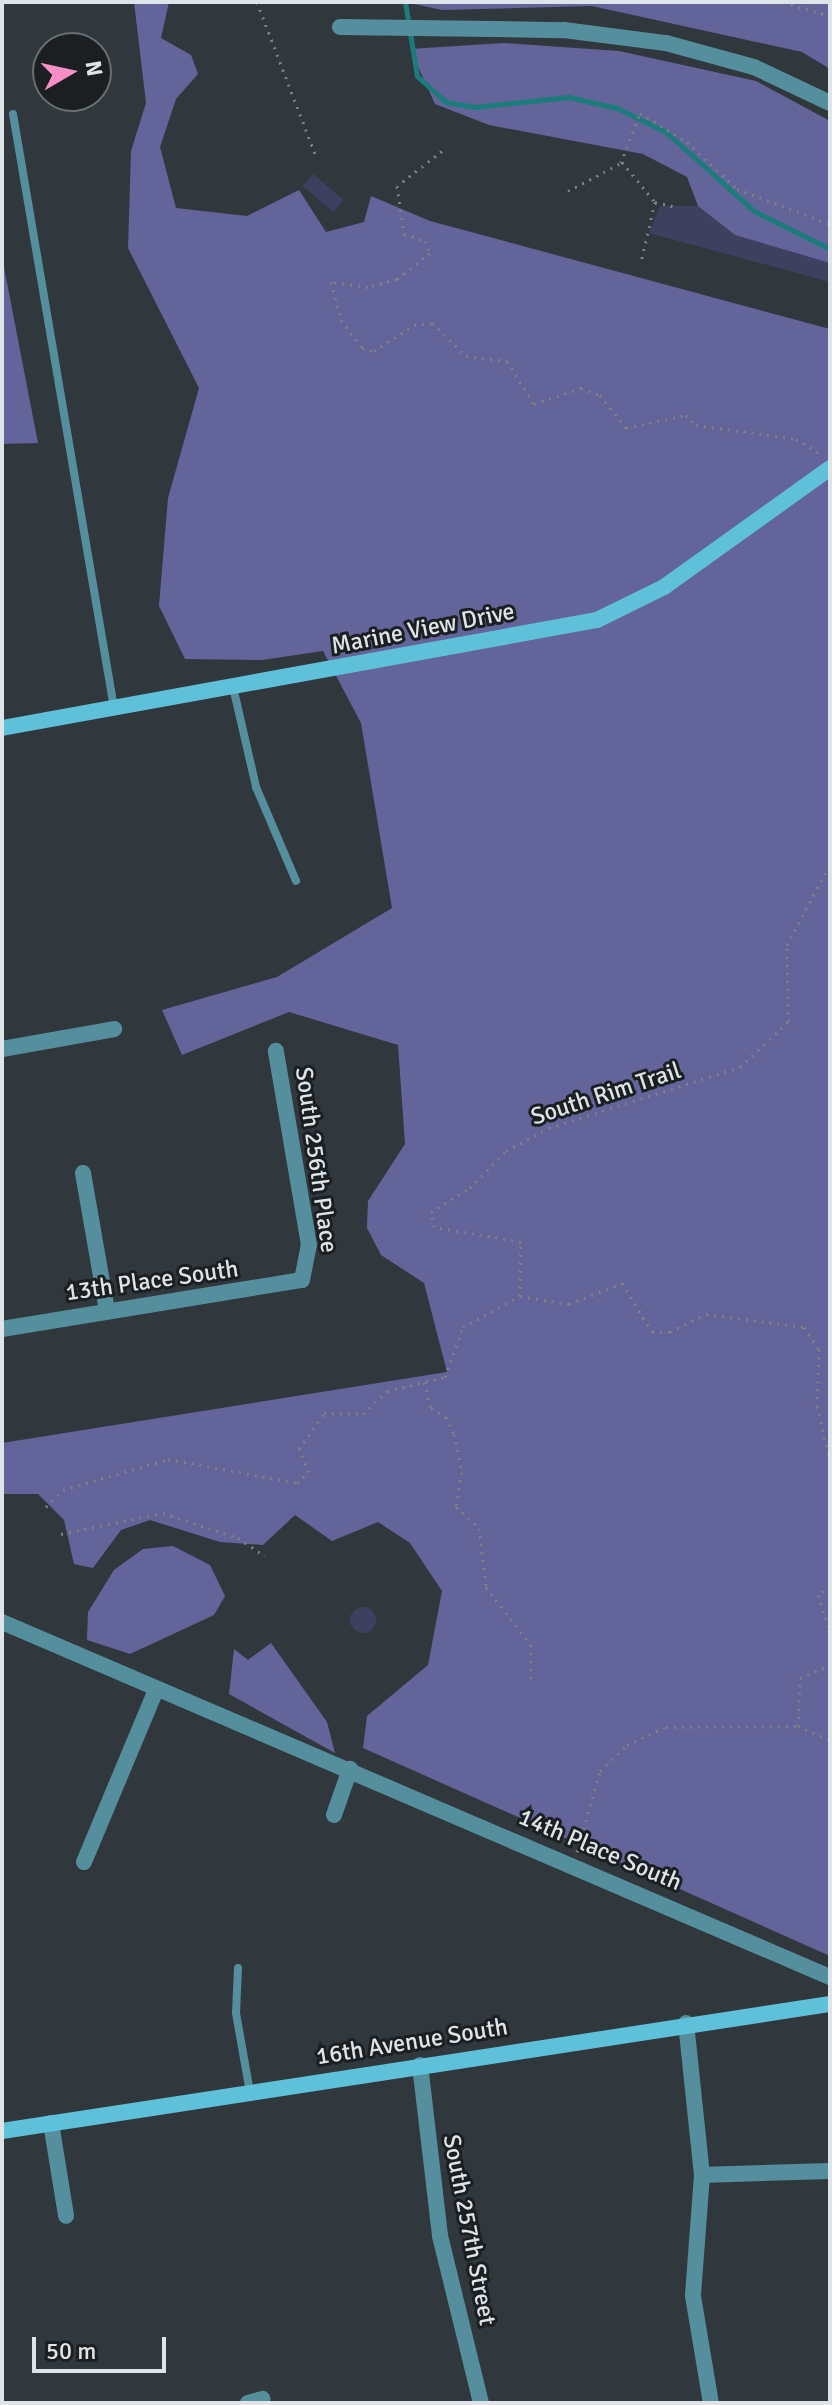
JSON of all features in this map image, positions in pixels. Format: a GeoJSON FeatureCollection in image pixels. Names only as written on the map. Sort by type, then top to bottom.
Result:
{"type":"FeatureCollection","features":[{"type":"Feature","properties":{"kind":"main road","name":"Marine View Drive"},"geometry":{"type":"LineString","coordinates":[[2,728],[597,620],[664,587],[830,466]]}},
{"type":"Feature","properties":{"kind":"main road","name":"16th Avenue South"},"geometry":{"type":"LineString","coordinates":[[2,2131],[686,2023],[830,2004]]}},
{"type":"Feature","properties":{"kind":"street"},"geometry":{"type":"LineString","coordinates":[[340,27],[564,30],[666,43],[754,67],[830,103]]}},
{"type":"Feature","properties":{"kind":"street"},"geometry":{"type":"LineString","coordinates":[[2,1049],[114,1029]]}},
{"type":"Feature","properties":{"kind":"street","name":"South 256th Place"},"geometry":{"type":"LineString","coordinates":[[276,1051],[309,1245],[305,1274]]}},
{"type":"Feature","properties":{"kind":"street"},"geometry":{"type":"LineString","coordinates":[[83,1173],[107,1311]]}},
{"type":"Feature","properties":{"kind":"street","name":"13th Place South"},"geometry":{"type":"LineString","coordinates":[[2,1329],[291,1286],[305,1274]]}},
{"type":"Feature","properties":{"kind":"street","name":"14th Place South"},"geometry":{"type":"LineString","coordinates":[[2,1622],[156,1690],[573,1864],[830,1977]]}},
{"type":"Feature","properties":{"kind":"street"},"geometry":{"type":"LineString","coordinates":[[84,1862],[156,1690]]}},
{"type":"Feature","properties":{"kind":"street"},"geometry":{"type":"LineString","coordinates":[[334,1815],[350,1769]]}},
{"type":"Feature","properties":{"kind":"street"},"geometry":{"type":"LineString","coordinates":[[686,2023],[702,2175],[693,2296],[711,2403]]}},
{"type":"Feature","properties":{"kind":"street","name":"South 257th Street"},"geometry":{"type":"LineString","coordinates":[[420,2065],[440,2236],[481,2403]]}},
{"type":"Feature","properties":{"kind":"street"},"geometry":{"type":"LineString","coordinates":[[51,2123],[66,2216]]}},
{"type":"Feature","properties":{"kind":"street"},"geometry":{"type":"LineString","coordinates":[[702,2175],[830,2171]]}},
{"type":"Feature","properties":{"kind":"lane"},"geometry":{"type":"LineString","coordinates":[[13,114],[114,709]]}},
{"type":"Feature","properties":{"kind":"lane"},"geometry":{"type":"LineString","coordinates":[[233,687],[256,787],[296,881]]}},
{"type":"Feature","properties":{"kind":"lane"},"geometry":{"type":"LineString","coordinates":[[238,1968],[236,2013],[250,2092]]}},
{"type":"Feature","properties":{"kind":"path"},"geometry":{"type":"LineString","coordinates":[[257,2],[315,154]]}},
{"type":"Feature","properties":{"kind":"path"},"geometry":{"type":"LineString","coordinates":[[783,2],[830,16]]}},
{"type":"Feature","properties":{"kind":"path"},"geometry":{"type":"LineString","coordinates":[[622,162],[626,142],[640,113],[687,142],[737,189],[830,224]]}},
{"type":"Feature","properties":{"kind":"path"},"geometry":{"type":"LineString","coordinates":[[442,151],[397,186],[404,234],[425,241],[430,253],[382,283],[331,282],[341,320],[362,348],[374,351],[414,325],[432,323],[466,356],[507,361],[534,404],[581,388],[600,395],[626,428],[686,415],[696,425],[796,439],[830,466]]}},
{"type":"Feature","properties":{"kind":"path"},"geometry":{"type":"LineString","coordinates":[[568,191],[622,162]]}},
{"type":"Feature","properties":{"kind":"path"},"geometry":{"type":"LineString","coordinates":[[622,162],[655,202],[673,206]]}},
{"type":"Feature","properties":{"kind":"path"},"geometry":{"type":"LineString","coordinates":[[641,262],[655,202]]}},
{"type":"Feature","properties":{"kind":"path","name":"South Rim Trail"},"geometry":{"type":"LineString","coordinates":[[520,1296],[521,1242],[434,1227],[431,1212],[470,1188],[506,1151],[549,1128],[740,1067],[788,1022],[787,945],[830,864]]}},
{"type":"Feature","properties":{"kind":"path"},"geometry":{"type":"LineString","coordinates":[[46,1507],[63,1490],[168,1459],[297,1483],[309,1472],[299,1449],[324,1413],[363,1414],[387,1391],[445,1377],[463,1327],[520,1296],[530,1301],[569,1304],[622,1283],[652,1332],[670,1332],[706,1314],[804,1327],[819,1349],[817,1406],[830,1461]]}},
{"type":"Feature","properties":{"kind":"path"},"geometry":{"type":"LineString","coordinates":[[424,1382],[431,1408],[446,1417],[454,1434],[462,1472],[456,1507],[479,1528],[486,1587],[531,1645],[531,1680]]}},
{"type":"Feature","properties":{"kind":"path"},"geometry":{"type":"LineString","coordinates":[[61,1534],[163,1513],[238,1538],[265,1556]]}},
{"type":"Feature","properties":{"kind":"path"},"geometry":{"type":"LineString","coordinates":[[830,1586],[818,1595],[830,1631]]}},
{"type":"Feature","properties":{"kind":"path"},"geometry":{"type":"LineString","coordinates":[[798,1726],[800,1678],[830,1665]]}},
{"type":"Feature","properties":{"kind":"path"},"geometry":{"type":"LineString","coordinates":[[573,1864],[600,1771],[627,1745],[666,1727],[712,1721],[798,1726],[830,1740]]}},
{"type":"Feature","properties":{"kind":"shaded area"},"geometry":{"type":"Polygon","coordinates":[[[134,2],[169,2],[161,38],[191,55],[198,74],[176,99],[160,147],[176,208],[247,216],[299,190],[326,232],[364,222],[371,196],[430,221],[830,329],[830,1956],[363,1748],[367,1716],[428,1665],[442,1591],[410,1543],[378,1522],[332,1541],[295,1515],[263,1545],[220,1542],[150,1520],[121,1530],[93,1568],[74,1564],[64,1520],[38,1494],[2,1494],[2,1443],[447,1372],[424,1283],[381,1255],[367,1228],[368,1201],[405,1144],[398,1045],[289,1012],[182,1055],[162,1010],[277,977],[392,908],[361,723],[323,651],[262,660],[185,659],[159,606],[168,498],[199,388],[128,248],[131,151],[146,103],[134,2]]]}},
{"type":"Feature","properties":{"kind":"shaded area"},"geometry":{"type":"Polygon","coordinates":[[[405,2],[830,2],[830,69],[802,52],[592,6],[442,10],[405,2]]]}},
{"type":"Feature","properties":{"kind":"shaded area"},"geometry":{"type":"Polygon","coordinates":[[[503,43],[619,51],[756,81],[830,121],[830,263],[735,235],[698,206],[687,177],[643,154],[489,125],[435,104],[410,49],[503,43]]]}},
{"type":"Feature","properties":{"kind":"shaded area"},"geometry":{"type":"Polygon","coordinates":[[[313,174],[344,200],[333,212],[303,186],[313,174]]]}},
{"type":"Feature","properties":{"kind":"shaded area"},"geometry":{"type":"Polygon","coordinates":[[[660,206],[698,206],[735,235],[830,263],[830,282],[649,233],[660,206]]]}},
{"type":"Feature","properties":{"kind":"shaded area"},"geometry":{"type":"Polygon","coordinates":[[[2,257],[38,443],[2,444],[2,257]]]}},
{"type":"Feature","properties":{"kind":"shaded area"},"geometry":{"type":"Polygon","coordinates":[[[173,1546],[210,1565],[225,1596],[214,1615],[130,1654],[87,1640],[88,1612],[114,1570],[143,1549],[173,1546]]]}},
{"type":"Feature","properties":{"kind":"shaded area"},"geometry":{"type":"Polygon","coordinates":[[[363,1607],[372,1611],[376,1620],[372,1629],[363,1633],[354,1629],[350,1620],[354,1611],[363,1607]]]}},
{"type":"Feature","properties":{"kind":"shaded area"},"geometry":{"type":"Polygon","coordinates":[[[271,1643],[327,1722],[335,1753],[229,1694],[234,1649],[248,1660],[271,1643]]]}},
{"type":"Feature","properties":{"kind":"waterway"},"geometry":{"type":"LineString","coordinates":[[405,2],[417,76],[446,102],[475,107],[568,97],[617,108],[666,132],[754,211],[830,249]]}},
{"type":"Feature","properties":{"kind":"waterway"},"geometry":{"type":"LineString","coordinates":[[830,1085],[830,1123]]}}]}
